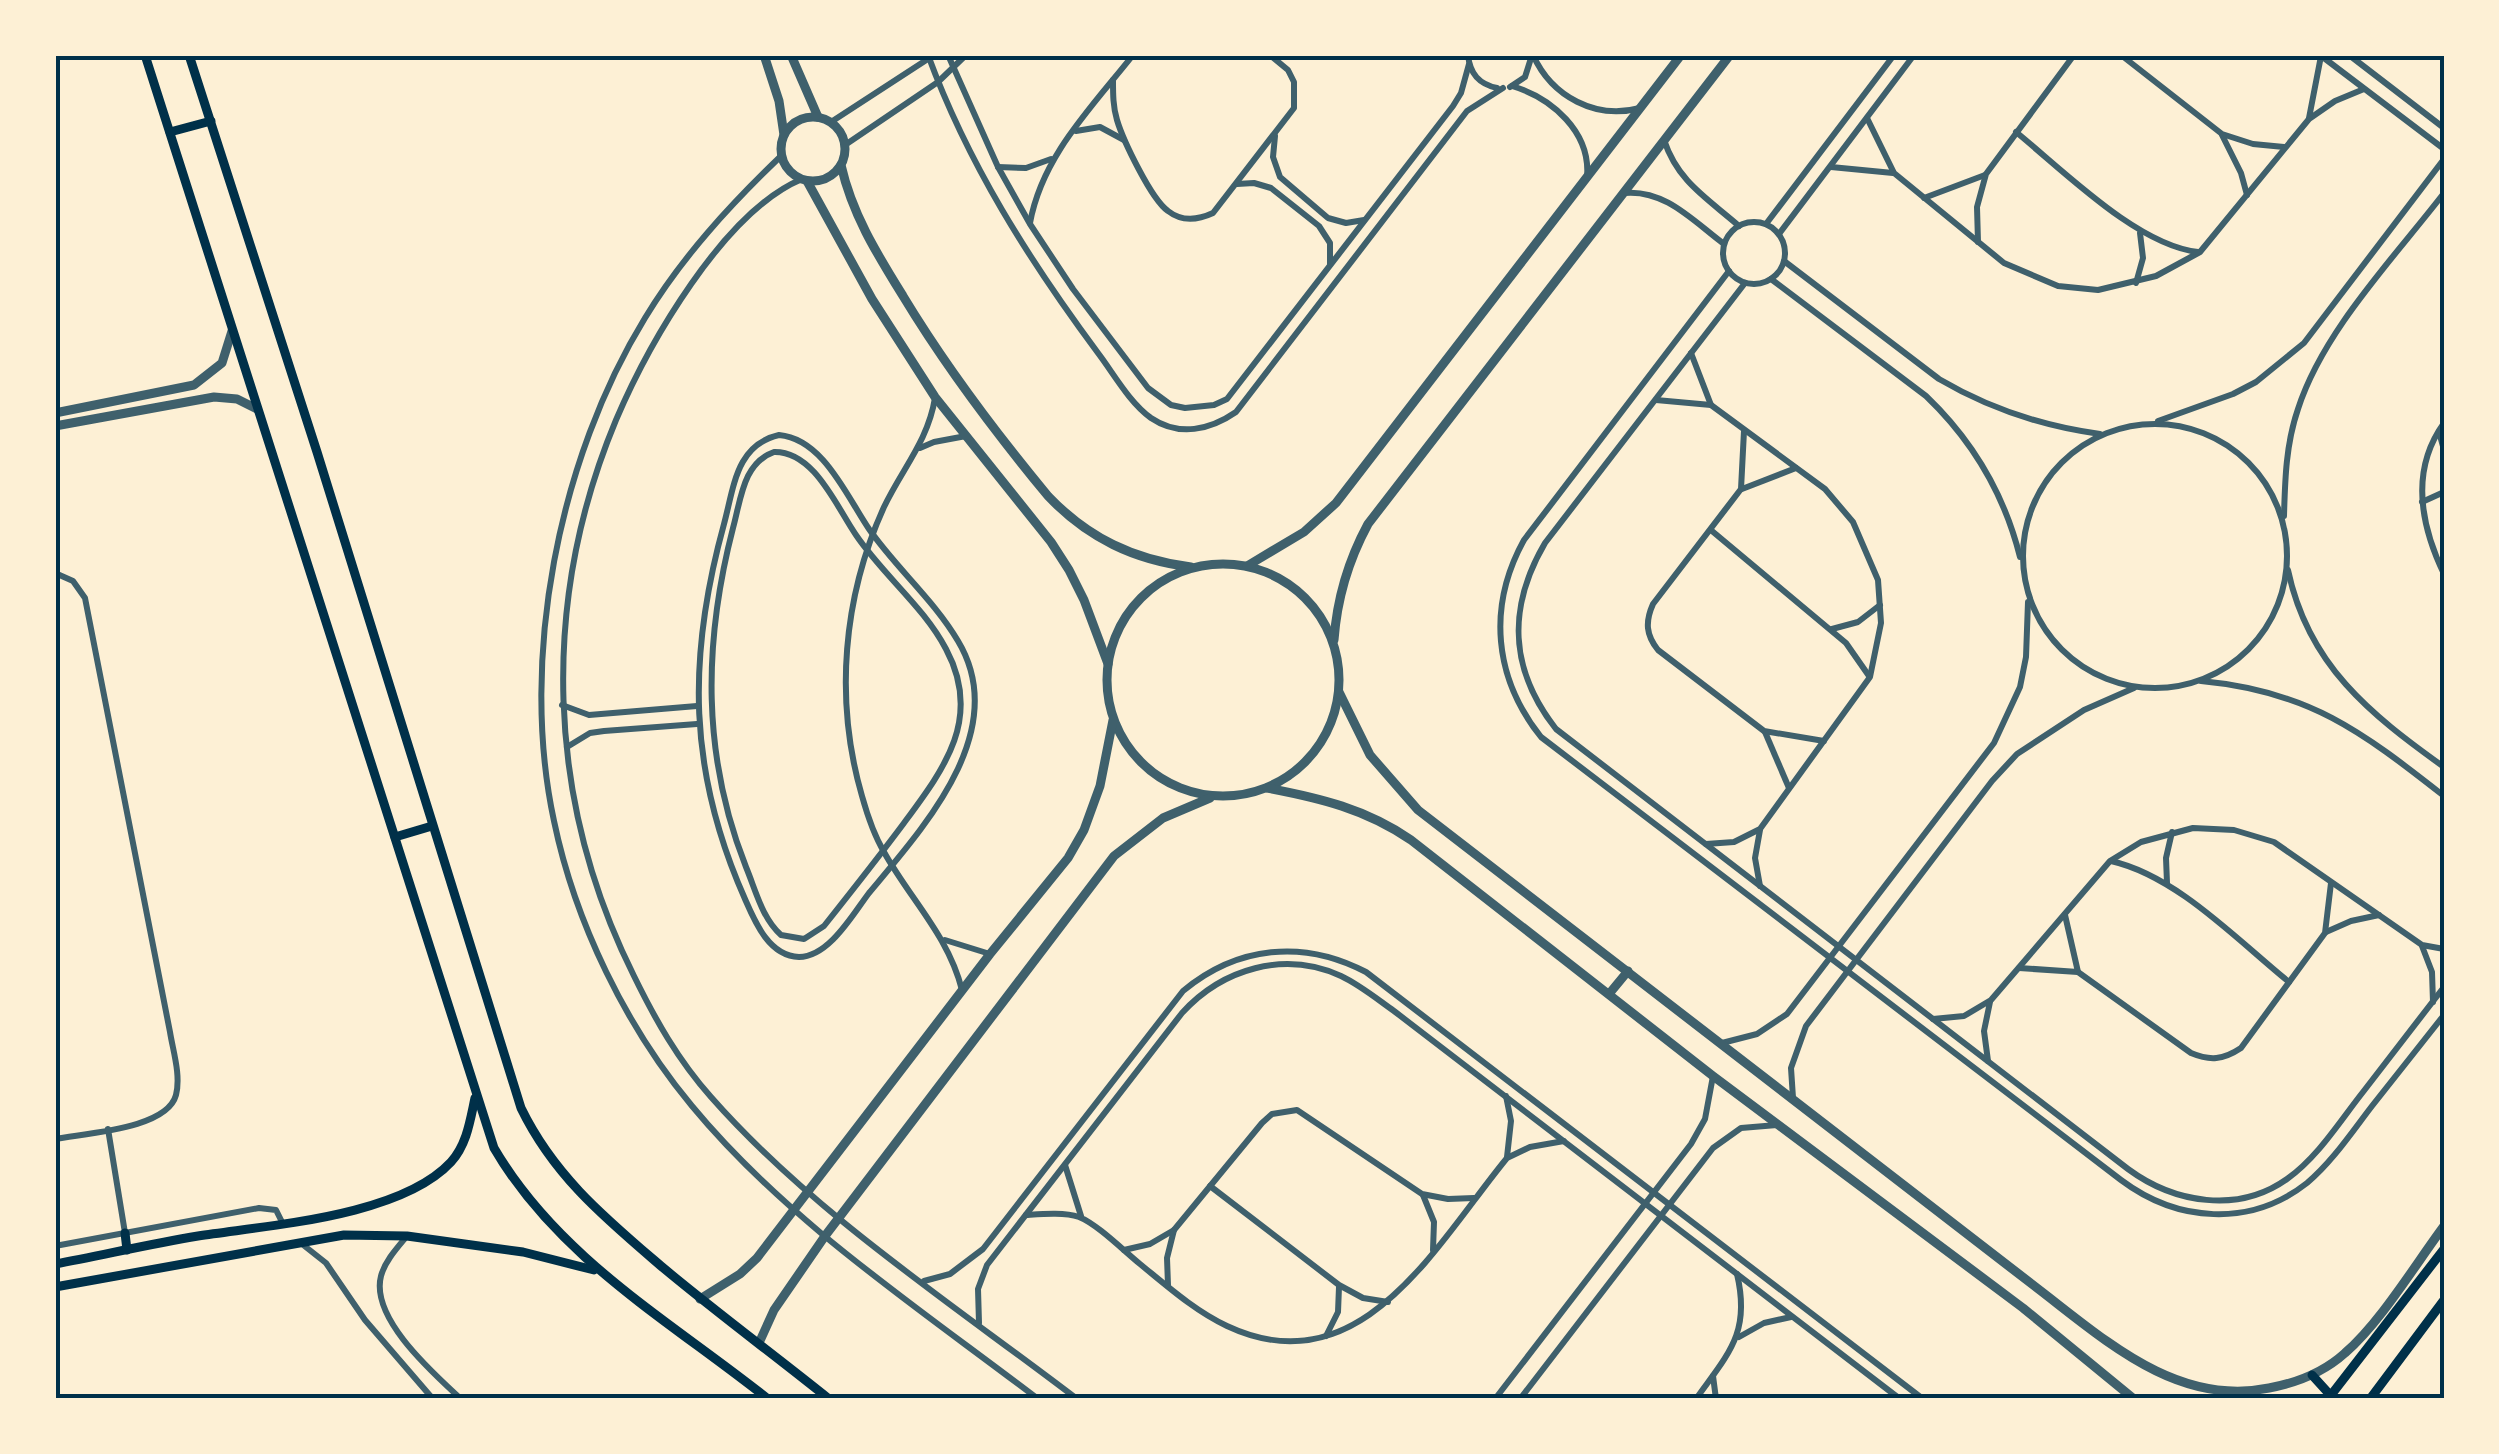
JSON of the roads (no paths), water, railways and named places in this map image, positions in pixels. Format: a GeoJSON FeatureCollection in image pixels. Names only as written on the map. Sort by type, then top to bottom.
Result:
{"type":"FeatureCollection","features":[{"type":"Feature","properties":{"kind":"main road"},"geometry":{"type":"LineString","coordinates":[[145,55],[494,1148],[545,1221],[598,1271],[768,1399]]}},
{"type":"Feature","properties":{"kind":"main road"},"geometry":{"type":"LineString","coordinates":[[188,55],[513,1088],[530,1127],[580,1196],[700,1299],[829,1399]]}},
{"type":"Feature","properties":{"kind":"main road"},"geometry":{"type":"LineString","coordinates":[[170,132],[211,121]]}},
{"type":"Feature","properties":{"kind":"main road"},"geometry":{"type":"LineString","coordinates":[[395,836],[432,826]]}},
{"type":"Feature","properties":{"kind":"main road"},"geometry":{"type":"LineString","coordinates":[[55,1264],[283,1224],[386,1199],[436,1174],[461,1148],[476,1096]]}},
{"type":"Feature","properties":{"kind":"main road"},"geometry":{"type":"LineString","coordinates":[[283,1224],[286,1245]]}},
{"type":"Feature","properties":{"kind":"main road"},"geometry":{"type":"LineString","coordinates":[[125,1233],[128,1250]]}},
{"type":"Feature","properties":{"kind":"main road"},"geometry":{"type":"LineString","coordinates":[[55,1288],[344,1235],[407,1236],[522,1252],[598,1271]]}},
{"type":"Feature","properties":{"kind":"main road"},"geometry":{"type":"LineString","coordinates":[[2312,1375],[2331,1398],[2444,1249]]}},
{"type":"Feature","properties":{"kind":"main road"},"geometry":{"type":"LineString","coordinates":[[2370,1399],[2444,1300]]}},
{"type":"Feature","properties":{"kind":"main road"},"geometry":{"type":"LineString","coordinates":[[2367,1329],[2377,1336]]}},
{"type":"Feature","properties":{"kind":"street"},"geometry":{"type":"LineString","coordinates":[[764,55],[778,100],[784,135],[782,156],[788,170],[804,180],[872,299],[935,396],[1050,542],[1091,616],[1108,664]]}},
{"type":"Feature","properties":{"kind":"street"},"geometry":{"type":"LineString","coordinates":[[791,55],[818,117]]}},
{"type":"Feature","properties":{"kind":"street"},"geometry":{"type":"LineString","coordinates":[[948,55],[998,168],[1073,289],[1148,388],[1172,405],[1200,408],[1227,399],[1453,106],[1461,93],[1469,60]]}},
{"type":"Feature","properties":{"kind":"street"},"geometry":{"type":"LineString","coordinates":[[845,145],[938,82],[966,55]]}},
{"type":"Feature","properties":{"kind":"street"},"geometry":{"type":"LineString","coordinates":[[1030,224],[1052,158],[1133,55]]}},
{"type":"Feature","properties":{"kind":"street"},"geometry":{"type":"LineString","coordinates":[[1114,80],[1113,101],[1125,141],[1161,205],[1180,218],[1203,218],[1213,213],[1294,108],[1296,95],[1288,70],[1270,55]]}},
{"type":"Feature","properties":{"kind":"street"},"geometry":{"type":"LineString","coordinates":[[831,122],[931,56],[938,82],[978,168],[1033,263],[1138,406],[1151,418],[1185,430],[1204,428],[1236,412],[1467,111],[1525,76],[1532,55]]}},
{"type":"Feature","properties":{"kind":"street"},"geometry":{"type":"LineString","coordinates":[[1532,55],[1552,83],[1580,105],[1610,113],[1641,108]]}},
{"type":"Feature","properties":{"kind":"street"},"geometry":{"type":"LineString","coordinates":[[1248,566],[1286,545],[1336,503],[1681,55]]}},
{"type":"Feature","properties":{"kind":"street"},"geometry":{"type":"LineString","coordinates":[[1334,642],[1314,607],[1284,581],[1248,566],[1220,564],[1194,568],[1168,578],[1137,604],[1115,638],[1108,664],[1113,718],[1124,742],[1142,763],[1163,780],[1187,791],[1240,796],[1267,788],[1298,768],[1323,740],[1339,692],[1334,642],[1340,593],[1368,524],[1730,55]]}},
{"type":"Feature","properties":{"kind":"street"},"geometry":{"type":"LineString","coordinates":[[1766,224],[1894,55]]}},
{"type":"Feature","properties":{"kind":"street"},"geometry":{"type":"LineString","coordinates":[[1779,234],[1914,55]]}},
{"type":"Feature","properties":{"kind":"street"},"geometry":{"type":"LineString","coordinates":[[1978,243],[1977,208],[1986,174],[2074,55]]}},
{"type":"Feature","properties":{"kind":"street"},"geometry":{"type":"LineString","coordinates":[[2121,55],[2222,134],[2253,144],[2286,147]]}},
{"type":"Feature","properties":{"kind":"street"},"geometry":{"type":"LineString","coordinates":[[2349,55],[2444,128]]}},
{"type":"Feature","properties":{"kind":"street"},"geometry":{"type":"LineString","coordinates":[[2309,119],[2321,56],[2444,149]]}},
{"type":"Feature","properties":{"kind":"street"},"geometry":{"type":"LineString","coordinates":[[1469,60],[1478,80],[1485,85],[1507,87],[1539,98],[1570,122],[1586,148],[1587,179]]}},
{"type":"Feature","properties":{"kind":"street"},"geometry":{"type":"LineString","coordinates":[[1867,118],[1894,173],[1978,243],[2021,273],[2058,286],[2098,290],[2136,283],[2200,252],[2309,119],[2335,100],[2364,89]]}},
{"type":"Feature","properties":{"kind":"street"},"geometry":{"type":"LineString","coordinates":[[784,135],[798,120],[818,117],[831,122],[840,132],[845,145],[841,165],[860,223],[935,349],[1048,496],[1067,515],[1107,543],[1149,560],[1194,568]]}},
{"type":"Feature","properties":{"kind":"street"},"geometry":{"type":"LineString","coordinates":[[1073,132],[1086,127],[1100,128],[1125,141]]}},
{"type":"Feature","properties":{"kind":"street"},"geometry":{"type":"LineString","coordinates":[[2016,132],[2140,232],[2168,246],[2200,252]]}},
{"type":"Feature","properties":{"kind":"street"},"geometry":{"type":"LineString","coordinates":[[2222,134],[2247,195]]}},
{"type":"Feature","properties":{"kind":"street"},"geometry":{"type":"LineString","coordinates":[[1275,136],[1275,167],[1280,177],[1337,222],[1365,220]]}},
{"type":"Feature","properties":{"kind":"street"},"geometry":{"type":"LineString","coordinates":[[1664,140],[1672,164],[1681,176],[1739,226]]}},
{"type":"Feature","properties":{"kind":"street"},"geometry":{"type":"LineString","coordinates":[[782,156],[707,232],[674,274],[619,364],[578,462],[554,564],[544,650],[546,772],[565,868],[620,994],[690,1104],[795,1211],[1038,1399]]}},
{"type":"Feature","properties":{"kind":"street"},"geometry":{"type":"LineString","coordinates":[[998,168],[1026,168],[1052,158]]}},
{"type":"Feature","properties":{"kind":"street"},"geometry":{"type":"LineString","coordinates":[[2153,423],[2256,382],[2304,343],[2444,159]]}},
{"type":"Feature","properties":{"kind":"street"},"geometry":{"type":"LineString","coordinates":[[841,165],[826,178],[804,180],[775,193],[712,257],[668,317],[633,381],[600,463],[578,544],[567,611],[562,706],[575,811],[592,879],[618,945],[650,1008],[710,1096],[808,1193],[1077,1399]]}},
{"type":"Feature","properties":{"kind":"street"},"geometry":{"type":"LineString","coordinates":[[1830,167],[1894,173]]}},
{"type":"Feature","properties":{"kind":"street"},"geometry":{"type":"LineString","coordinates":[[1924,198],[1986,174]]}},
{"type":"Feature","properties":{"kind":"street"},"geometry":{"type":"LineString","coordinates":[[1236,184],[1272,188],[1297,208],[1326,234],[1330,265]]}},
{"type":"Feature","properties":{"kind":"street"},"geometry":{"type":"LineString","coordinates":[[1623,193],[1650,194],[1666,200],[1724,244]]}},
{"type":"Feature","properties":{"kind":"street"},"geometry":{"type":"LineString","coordinates":[[2444,193],[2340,328],[2308,382],[2289,443],[2283,522],[2287,565],[2302,615],[2342,682],[2378,718],[2444,768]]}},
{"type":"Feature","properties":{"kind":"street"},"geometry":{"type":"LineString","coordinates":[[1297,208],[1304,198]]}},
{"type":"Feature","properties":{"kind":"street"},"geometry":{"type":"LineString","coordinates":[[1745,283],[1728,271],[1724,244],[1739,226],[1748,222],[1766,224],[1779,234],[1784,261],[1771,279],[1745,283],[1545,543],[1532,566],[1522,591],[1518,644],[1527,681],[1556,729],[2142,1179],[2189,1198],[2236,1200],[2289,1178],[2324,1142],[2444,987]]}},
{"type":"Feature","properties":{"kind":"street"},"geometry":{"type":"LineString","coordinates":[[2136,283],[2142,258],[2140,232]]}},
{"type":"Feature","properties":{"kind":"street"},"geometry":{"type":"LineString","coordinates":[[1784,261],[1960,392],[2028,420],[2101,434]]}},
{"type":"Feature","properties":{"kind":"street"},"geometry":{"type":"LineString","coordinates":[[1728,271],[1524,540],[1503,594],[1500,651],[1511,688],[1541,737],[2137,1192],[2174,1209],[2235,1214],[2274,1203],[2308,1181],[2444,1015]]}},
{"type":"Feature","properties":{"kind":"street"},"geometry":{"type":"LineString","coordinates":[[1722,1044],[1773,1025],[1799,1000],[1994,743],[2020,687],[2029,627],[2023,568],[1996,486],[1982,461],[1926,396],[1771,279]]}},
{"type":"Feature","properties":{"kind":"street"},"geometry":{"type":"LineString","coordinates":[[55,413],[194,385],[222,362],[232,328]]}},
{"type":"Feature","properties":{"kind":"street"},"geometry":{"type":"LineString","coordinates":[[1280,330],[1292,338]]}},
{"type":"Feature","properties":{"kind":"street"},"geometry":{"type":"LineString","coordinates":[[1691,353],[1711,405]]}},
{"type":"Feature","properties":{"kind":"street"},"geometry":{"type":"LineString","coordinates":[[935,396],[919,449],[886,504],[867,551],[850,614],[846,678],[855,768],[862,797],[883,852],[943,940],[962,991]]}},
{"type":"Feature","properties":{"kind":"street"},"geometry":{"type":"LineString","coordinates":[[139,397],[142,410]]}},
{"type":"Feature","properties":{"kind":"street"},"geometry":{"type":"LineString","coordinates":[[55,426],[214,397],[237,399],[257,408]]}},
{"type":"Feature","properties":{"kind":"street"},"geometry":{"type":"LineString","coordinates":[[1655,400],[1711,405],[1825,489],[1853,522],[1878,580],[1879,642],[1870,677],[1760,828],[1734,842],[1704,844]]}},
{"type":"Feature","properties":{"kind":"street"},"geometry":{"type":"LineString","coordinates":[[2023,568],[2024,535],[2034,504],[2050,475],[2073,452],[2101,434],[2127,426],[2153,423],[2188,427],[2221,440],[2249,462],[2270,489],[2283,522]]}},
{"type":"Feature","properties":{"kind":"street"},"geometry":{"type":"LineString","coordinates":[[2441,427],[2444,450]]}},
{"type":"Feature","properties":{"kind":"street"},"geometry":{"type":"LineString","coordinates":[[2441,427],[2423,464],[2422,502],[2431,544],[2444,574]]}},
{"type":"Feature","properties":{"kind":"street"},"geometry":{"type":"LineString","coordinates":[[1744,429],[1741,490],[1653,604],[1648,614],[1648,634],[1658,650],[1764,730],[1789,788]]}},
{"type":"Feature","properties":{"kind":"street"},"geometry":{"type":"LineString","coordinates":[[779,434],[806,442],[873,534],[959,642],[968,660],[976,698],[972,736],[946,792],[892,865],[832,938],[818,951],[797,957],[780,951],[760,930],[733,872],[706,784],[697,706],[698,656],[709,578],[744,457],[765,438],[779,434]]}},
{"type":"Feature","properties":{"kind":"street"},"geometry":{"type":"LineString","coordinates":[[919,449],[950,437],[967,436]]}},
{"type":"Feature","properties":{"kind":"street"},"geometry":{"type":"LineString","coordinates":[[786,452],[806,463],[867,551],[938,636],[954,667],[960,702],[956,738],[942,770],[824,926],[804,939],[792,939],[772,927],[726,810],[714,750],[710,664],[720,581],[748,473],[763,456],[786,452]]}},
{"type":"Feature","properties":{"kind":"street"},"geometry":{"type":"LineString","coordinates":[[1741,490],[1797,468]]}},
{"type":"Feature","properties":{"kind":"street"},"geometry":{"type":"LineString","coordinates":[[2422,502],[2444,492]]}},
{"type":"Feature","properties":{"kind":"street"},"geometry":{"type":"LineString","coordinates":[[1712,531],[1830,630],[1852,651],[1870,677]]}},
{"type":"Feature","properties":{"kind":"street"},"geometry":{"type":"LineString","coordinates":[[2028,596],[2040,623],[2058,647],[2094,673],[2135,688],[2168,688],[2200,681],[2227,668],[2250,648],[2269,624],[2282,596],[2287,565]]}},
{"type":"Feature","properties":{"kind":"street"},"geometry":{"type":"LineString","coordinates":[[55,573],[74,581],[85,598],[176,1075],[175,1098],[161,1116],[55,1139]]}},
{"type":"Feature","properties":{"kind":"street"},"geometry":{"type":"LineString","coordinates":[[709,578],[720,581]]}},
{"type":"Feature","properties":{"kind":"street"},"geometry":{"type":"LineString","coordinates":[[1830,630],[1858,622],[1880,605]]}},
{"type":"Feature","properties":{"kind":"street"},"geometry":{"type":"LineString","coordinates":[[2200,681],[2280,694],[2330,715],[2376,743],[2444,796]]}},
{"type":"Feature","properties":{"kind":"street"},"geometry":{"type":"LineString","coordinates":[[1793,1098],[1791,1068],[1799,1040],[1992,781],[2018,754],[2084,710],[2135,688]]}},
{"type":"Feature","properties":{"kind":"street"},"geometry":{"type":"LineString","coordinates":[[1339,692],[1370,755],[1418,810],[2038,1288],[2122,1352],[2154,1371],[2188,1385],[2243,1392],[2312,1375],[2343,1355],[2367,1329],[2444,1226]]}},
{"type":"Feature","properties":{"kind":"street"},"geometry":{"type":"LineString","coordinates":[[562,706],[589,715],[697,706]]}},
{"type":"Feature","properties":{"kind":"street"},"geometry":{"type":"LineString","coordinates":[[700,1299],[740,1274],[795,1211],[1068,858],[1084,830],[1100,786],[1113,718]]}},
{"type":"Feature","properties":{"kind":"street"},"geometry":{"type":"LineString","coordinates":[[566,748],[590,733],[697,724]]}},
{"type":"Feature","properties":{"kind":"street"},"geometry":{"type":"LineString","coordinates":[[1764,730],[1825,741]]}},
{"type":"Feature","properties":{"kind":"street"},"geometry":{"type":"LineString","coordinates":[[1267,788],[1342,804],[1389,825],[1776,1124],[2023,1308],[2134,1399]]}},
{"type":"Feature","properties":{"kind":"street"},"geometry":{"type":"LineString","coordinates":[[759,1343],[774,1310],[825,1236],[1114,856],[1163,818],[1214,796]]}},
{"type":"Feature","properties":{"kind":"street"},"geometry":{"type":"LineString","coordinates":[[1760,828],[1756,858],[1760,887]]}},
{"type":"Feature","properties":{"kind":"street"},"geometry":{"type":"LineString","coordinates":[[1933,1019],[1964,1016],[1991,1000],[2110,860],[2141,842],[2172,832],[2214,828],[2274,842],[2422,945],[2444,950]]}},
{"type":"Feature","properties":{"kind":"street"},"geometry":{"type":"LineString","coordinates":[[2168,884],[2166,858],[2172,832]]}},
{"type":"Feature","properties":{"kind":"street"},"geometry":{"type":"LineString","coordinates":[[2110,860],[2140,869],[2168,884],[2289,982]]}},
{"type":"Feature","properties":{"kind":"street"},"geometry":{"type":"LineString","coordinates":[[733,872],[746,867]]}},
{"type":"Feature","properties":{"kind":"street"},"geometry":{"type":"LineString","coordinates":[[2019,968],[2078,972],[2191,1054],[2211,1059],[2231,1055],[2325,933],[2332,882]]}},
{"type":"Feature","properties":{"kind":"street"},"geometry":{"type":"LineString","coordinates":[[2065,914],[2078,972]]}},
{"type":"Feature","properties":{"kind":"street"},"geometry":{"type":"LineString","coordinates":[[2325,933],[2351,921],[2379,915]]}},
{"type":"Feature","properties":{"kind":"street"},"geometry":{"type":"LineString","coordinates":[[943,940],[990,954]]}},
{"type":"Feature","properties":{"kind":"street"},"geometry":{"type":"LineString","coordinates":[[2422,945],[2432,972],[2433,1002]]}},
{"type":"Feature","properties":{"kind":"street"},"geometry":{"type":"LineString","coordinates":[[923,1281],[950,1274],[983,1249],[1170,1004],[1196,980],[1228,962],[1262,952],[1316,953],[1350,964],[1379,982],[1924,1399]]}},
{"type":"Feature","properties":{"kind":"street"},"geometry":{"type":"LineString","coordinates":[[979,1324],[976,1302],[981,1277],[1193,1001],[1234,974],[1284,964],[1321,969],[1356,984],[1903,1399],[1912,1390]]}},
{"type":"Feature","properties":{"kind":"street"},"geometry":{"type":"LineString","coordinates":[[1609,994],[1628,972]]}},
{"type":"Feature","properties":{"kind":"street"},"geometry":{"type":"LineString","coordinates":[[1988,1061],[1984,1031],[1991,1000]]}},
{"type":"Feature","properties":{"kind":"street"},"geometry":{"type":"LineString","coordinates":[[1495,1399],[1699,1132],[1709,1105],[1713,1076]]}},
{"type":"Feature","properties":{"kind":"street"},"geometry":{"type":"LineString","coordinates":[[1065,1164],[1082,1218],[1211,1318],[1247,1334],[1286,1340],[1326,1336],[1359,1323],[1389,1302],[1507,1158],[1512,1134],[1506,1096]]}},
{"type":"Feature","properties":{"kind":"street"},"geometry":{"type":"LineString","coordinates":[[1122,1250],[1150,1244],[1174,1230],[1262,1122],[1285,1110],[1308,1116],[1422,1194],[1474,1198]]}},
{"type":"Feature","properties":{"kind":"street"},"geometry":{"type":"LineString","coordinates":[[1086,1115],[1096,1123]]}},
{"type":"Feature","properties":{"kind":"street"},"geometry":{"type":"LineString","coordinates":[[1520,1399],[1712,1148],[1726,1136],[1759,1124],[1776,1124]]}},
{"type":"Feature","properties":{"kind":"street"},"geometry":{"type":"LineString","coordinates":[[108,1129],[125,1233]]}},
{"type":"Feature","properties":{"kind":"street"},"geometry":{"type":"LineString","coordinates":[[1507,1158],[1542,1144],[1566,1141]]}},
{"type":"Feature","properties":{"kind":"street"},"geometry":{"type":"LineString","coordinates":[[2324,1142],[2336,1151]]}},
{"type":"Feature","properties":{"kind":"street"},"geometry":{"type":"LineString","coordinates":[[1210,1186],[1339,1285],[1362,1298],[1389,1302]]}},
{"type":"Feature","properties":{"kind":"street"},"geometry":{"type":"LineString","coordinates":[[1422,1194],[1434,1222],[1433,1252]]}},
{"type":"Feature","properties":{"kind":"street"},"geometry":{"type":"LineString","coordinates":[[55,1246],[266,1207],[276,1210],[283,1224]]}},
{"type":"Feature","properties":{"kind":"street"},"geometry":{"type":"LineString","coordinates":[[1025,1215],[1082,1218]]}},
{"type":"Feature","properties":{"kind":"street"},"geometry":{"type":"LineString","coordinates":[[1168,1286],[1166,1258],[1174,1230]]}},
{"type":"Feature","properties":{"kind":"street"},"geometry":{"type":"LineString","coordinates":[[407,1236],[382,1272],[380,1298],[390,1321],[460,1399]]}},
{"type":"Feature","properties":{"kind":"street"},"geometry":{"type":"LineString","coordinates":[[300,1242],[326,1264],[364,1320],[433,1399]]}},
{"type":"Feature","properties":{"kind":"street"},"geometry":{"type":"LineString","coordinates":[[1736,1273],[1742,1305],[1738,1338]]}},
{"type":"Feature","properties":{"kind":"street"},"geometry":{"type":"LineString","coordinates":[[1326,1336],[1338,1312],[1339,1285]]}},
{"type":"Feature","properties":{"kind":"street"},"geometry":{"type":"LineString","coordinates":[[2023,1308],[2038,1288]]}},
{"type":"Feature","properties":{"kind":"street"},"geometry":{"type":"LineString","coordinates":[[1696,1399],[1738,1338],[1764,1323],[1793,1316]]}},
{"type":"Feature","properties":{"kind":"street"},"geometry":{"type":"LineString","coordinates":[[417,1383],[431,1370]]}},
{"type":"Feature","properties":{"kind":"street"},"geometry":{"type":"LineString","coordinates":[[1713,1375],[1716,1399]]}}]}
